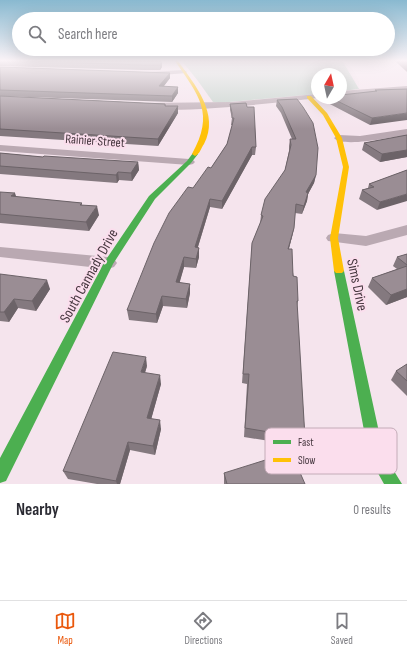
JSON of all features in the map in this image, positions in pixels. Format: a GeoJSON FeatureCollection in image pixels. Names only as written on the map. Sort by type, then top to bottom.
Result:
{"type":"FeatureCollection","features":[{"type":"Feature","properties":{"kind":"street","name":"South Cannady Drive"},"geometry":{"type":"LineString","coordinates":[[0,475],[108,263],[152,198],[188,162],[203,142],[207,117],[201,96],[192,84]]}},
{"type":"Feature","properties":{"kind":"street"},"geometry":{"type":"LineString","coordinates":[[347,93],[407,88]]}},
{"type":"Feature","properties":{"kind":"street"},"geometry":{"type":"LineString","coordinates":[[135,105],[204,106],[273,102],[311,97]]}},
{"type":"Feature","properties":{"kind":"street","name":"Sims Drive"},"geometry":{"type":"LineString","coordinates":[[318,104],[339,138],[346,168],[334,238],[336,262],[346,302],[371,428]]}},
{"type":"Feature","properties":{"kind":"street"},"geometry":{"type":"LineString","coordinates":[[339,138],[360,139],[407,132]]}},
{"type":"Feature","properties":{"kind":"street","name":"Rainier Street"},"geometry":{"type":"LineString","coordinates":[[0,148],[188,162]]}},
{"type":"Feature","properties":{"kind":"street"},"geometry":{"type":"LineString","coordinates":[[334,238],[366,241],[407,230]]}},
{"type":"Feature","properties":{"kind":"street"},"geometry":{"type":"LineString","coordinates":[[0,252],[108,263]]}},
{"type":"Feature","properties":{"kind":"street","name":"Sims Drive"},"geometry":{"type":"LineString","coordinates":[[386,474],[394,484]]}},
{"type":"Feature","properties":{"kind":"shaded area"},"geometry":{"type":"Polygon","coordinates":[[[200,84],[311,84],[311,95],[219,103],[213,102],[200,84]]]}},
{"type":"Feature","properties":{"kind":"shaded area"},"geometry":{"type":"Polygon","coordinates":[[[347,84],[356,84],[359,89],[347,90],[347,84]]]}},
{"type":"Feature","properties":{"kind":"building"},"geometry":{"type":"Polygon","coordinates":[[[0,84],[161,84],[159,86],[178,87],[172,96],[0,90],[0,84]]]}},
{"type":"Feature","properties":{"kind":"building"},"geometry":{"type":"Polygon","coordinates":[[[407,89],[407,113],[372,118],[343,104],[347,104],[347,94],[377,91],[375,90],[407,89]]]}},
{"type":"Feature","properties":{"kind":"building"},"geometry":{"type":"Polygon","coordinates":[[[0,96],[165,104],[165,106],[178,106],[158,139],[0,129],[0,96]]]}},
{"type":"Feature","properties":{"kind":"building"},"geometry":{"type":"Polygon","coordinates":[[[297,99],[313,123],[318,148],[316,175],[306,192],[308,193],[304,206],[296,204],[294,228],[288,249],[292,249],[293,276],[297,277],[304,428],[265,428],[265,431],[245,428],[249,374],[243,374],[252,243],[263,216],[261,215],[265,199],[285,170],[291,145],[290,139],[296,139],[282,107],[277,100],[297,99]]]}},
{"type":"Feature","properties":{"kind":"building"},"geometry":{"type":"Polygon","coordinates":[[[246,103],[247,107],[254,107],[256,147],[252,147],[222,201],[210,199],[195,247],[199,248],[196,259],[184,257],[176,282],[190,284],[186,299],[162,296],[156,314],[127,310],[154,243],[169,213],[188,187],[193,188],[208,167],[211,168],[227,144],[234,118],[232,118],[230,104],[246,103]]]}},
{"type":"Feature","properties":{"kind":"building"},"geometry":{"type":"Polygon","coordinates":[[[407,135],[407,150],[382,154],[364,143],[407,135]]]}},
{"type":"Feature","properties":{"kind":"building"},"geometry":{"type":"Polygon","coordinates":[[[0,153],[138,162],[131,173],[118,172],[116,175],[0,166],[0,153]]]}},
{"type":"Feature","properties":{"kind":"building"},"geometry":{"type":"Polygon","coordinates":[[[407,170],[407,194],[380,202],[362,190],[374,187],[369,184],[407,170]]]}},
{"type":"Feature","properties":{"kind":"building"},"geometry":{"type":"Polygon","coordinates":[[[0,192],[15,193],[11,196],[82,203],[80,205],[97,206],[86,222],[0,214],[0,192]]]}},
{"type":"Feature","properties":{"kind":"building"},"geometry":{"type":"Polygon","coordinates":[[[407,254],[407,265],[397,257],[407,254]]]}},
{"type":"Feature","properties":{"kind":"building"},"geometry":{"type":"Polygon","coordinates":[[[407,266],[407,289],[391,295],[372,278],[407,266]]]}},
{"type":"Feature","properties":{"kind":"building"},"geometry":{"type":"Polygon","coordinates":[[[0,274],[47,280],[32,301],[14,299],[4,312],[0,312],[0,274]]]}},
{"type":"Feature","properties":{"kind":"building"},"geometry":{"type":"Polygon","coordinates":[[[113,352],[146,357],[141,372],[160,375],[147,418],[160,420],[153,446],[128,442],[116,481],[63,471],[113,352]]]}},
{"type":"Feature","properties":{"kind":"building"},"geometry":{"type":"Polygon","coordinates":[[[407,364],[407,381],[396,371],[407,364]]]}},
{"type":"Feature","properties":{"kind":"building"},"geometry":{"type":"Polygon","coordinates":[[[265,460],[265,474],[301,474],[305,484],[227,484],[224,473],[265,460]]]}},
{"type":"Feature","properties":{"kind":"traffic: fast"},"geometry":{"type":"LineString","coordinates":[[0,475],[108,263],[152,198],[189,162],[195,154]]}},
{"type":"Feature","properties":{"kind":"traffic: fast"},"geometry":{"type":"LineString","coordinates":[[339,271],[371,428]]}},
{"type":"Feature","properties":{"kind":"traffic: fast"},"geometry":{"type":"LineString","coordinates":[[386,474],[394,484]]}},
{"type":"Feature","properties":{"kind":"traffic: slow"},"geometry":{"type":"LineString","coordinates":[[192,84],[204,105],[206,116],[206,128],[203,140],[195,154]]}},
{"type":"Feature","properties":{"kind":"traffic: slow"},"geometry":{"type":"LineString","coordinates":[[309,97],[325,114],[339,138],[346,167],[334,238],[339,271]]}}]}
